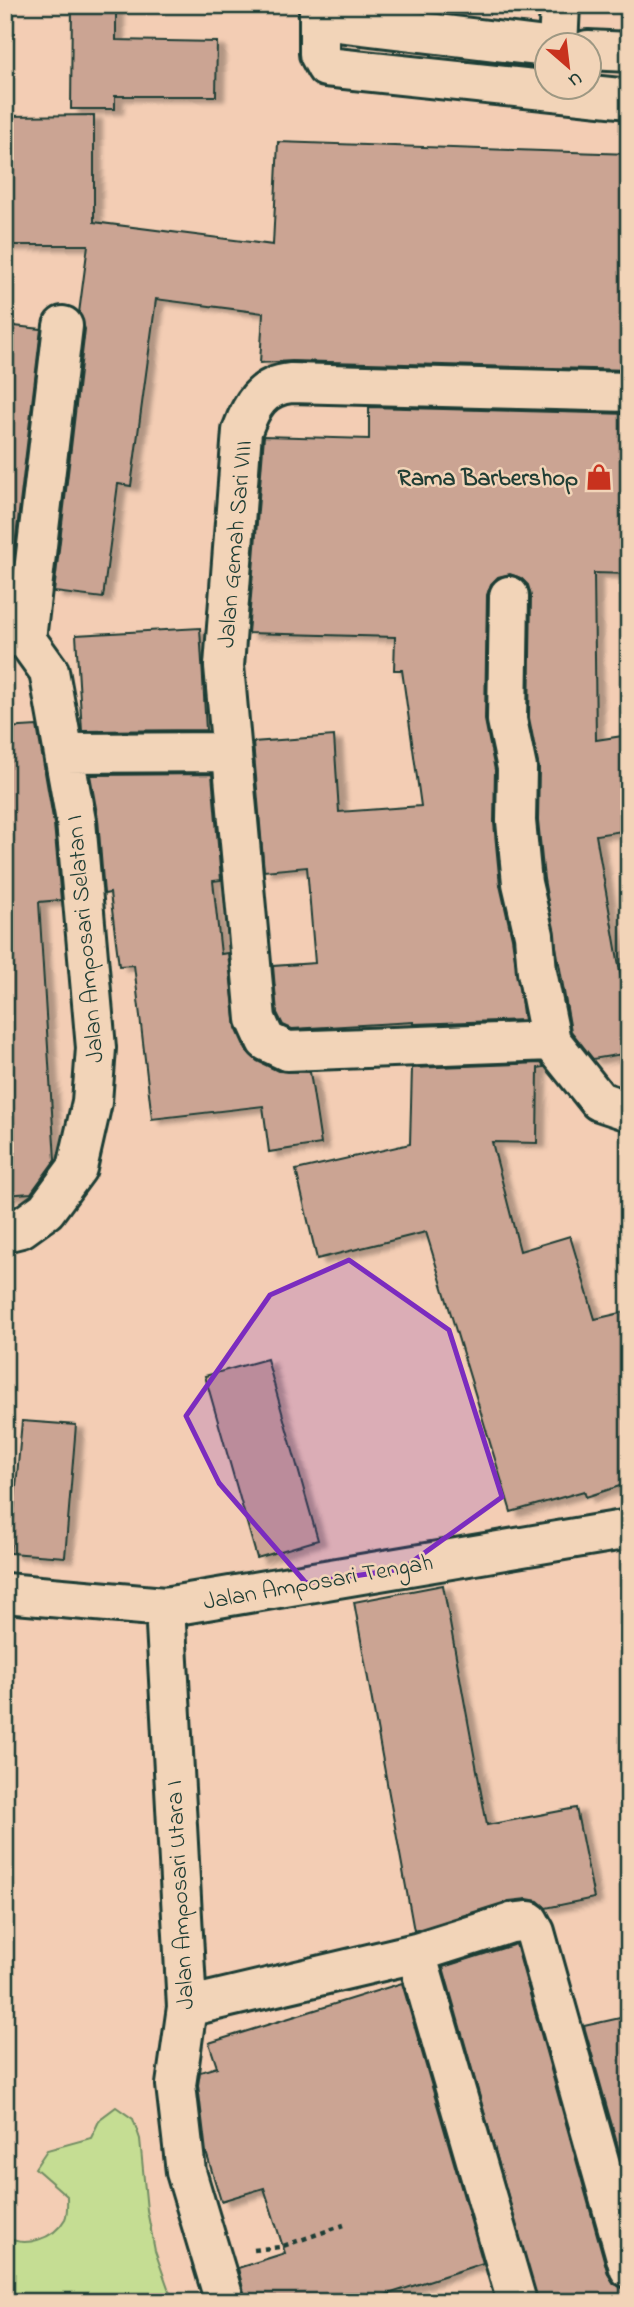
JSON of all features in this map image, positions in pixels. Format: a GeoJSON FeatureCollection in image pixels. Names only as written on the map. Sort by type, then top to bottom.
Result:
{"type":"FeatureCollection","features":[{"type":"Feature","properties":{"kind":"street"},"geometry":{"type":"LineString","coordinates":[[559,32],[560,5]]}},
{"type":"Feature","properties":{"kind":"street"},"geometry":{"type":"LineString","coordinates":[[532,45],[319,13],[319,54],[326,67],[629,99]]}},
{"type":"Feature","properties":{"kind":"street"},"geometry":{"type":"LineString","coordinates":[[602,51],[629,52]]}},
{"type":"Feature","properties":{"kind":"street"},"geometry":{"type":"LineString","coordinates":[[16,637],[63,326]]}},
{"type":"Feature","properties":{"kind":"street","name":"Jalan Gemah Sari VIII"},"geometry":{"type":"LineString","coordinates":[[551,1041],[287,1051],[266,1041],[256,1019],[224,666],[241,445],[252,405],[262,395],[281,384],[629,392]]}},
{"type":"Feature","properties":{"kind":"street"},"geometry":{"type":"LineString","coordinates":[[509,596],[507,720],[517,768],[516,821],[522,883],[534,935],[537,972],[551,1041],[599,1101],[629,1111]]}},
{"type":"Feature","properties":{"kind":"street","name":"Jalan Amposari Selatan I"},"geometry":{"type":"LineString","coordinates":[[5,1232],[21,1228],[46,1210],[77,1168],[94,1082],[96,1048],[76,821],[50,671],[16,637]]}},
{"type":"Feature","properties":{"kind":"street"},"geometry":{"type":"LineString","coordinates":[[64,753],[232,752]]}},
{"type":"Feature","properties":{"kind":"street","name":"Jalan Amposari Tengah"},"geometry":{"type":"LineString","coordinates":[[5,1593],[164,1607],[629,1529]]}},
{"type":"Feature","properties":{"kind":"street","name":"Jalan Amposari Utara I"},"geometry":{"type":"LineString","coordinates":[[164,1607],[187,2007],[176,2085],[186,2172],[225,2302]]}},
{"type":"Feature","properties":{"kind":"street"},"geometry":{"type":"LineString","coordinates":[[187,2007],[416,1953],[511,1923],[529,1921],[535,1932],[568,2043],[629,2268]]}},
{"type":"Feature","properties":{"kind":"street"},"geometry":{"type":"LineString","coordinates":[[416,1953],[517,2302]]}},
{"type":"Feature","properties":{"kind":"path"},"geometry":{"type":"LineString","coordinates":[[212,2255],[280,2247],[344,2225]]}},
{"type":"Feature","properties":{"kind":"highlighted area"},"geometry":{"type":"Polygon","coordinates":[[[349,1260],[449,1330],[502,1497],[402,1569],[306,1583],[219,1483],[186,1416],[270,1295],[349,1260]]]}},
{"type":"Feature","properties":{"kind":"green space"},"geometry":{"type":"Polygon","coordinates":[[[116,2107],[133,2119],[140,2139],[147,2210],[155,2251],[173,2302],[5,2302],[5,2236],[21,2242],[38,2240],[54,2232],[67,2214],[67,2196],[35,2168],[47,2150],[91,2138],[100,2119],[116,2107]]]}},
{"type":"Feature","properties":{"kind":"building"},"geometry":{"type":"Polygon","coordinates":[[[72,5],[116,5],[116,40],[217,42],[216,96],[115,96],[115,109],[71,109],[72,5]]]}},
{"type":"Feature","properties":{"kind":"building"},"geometry":{"type":"Polygon","coordinates":[[[94,115],[94,222],[273,245],[278,142],[629,154],[629,370],[292,361],[260,363],[263,313],[156,299],[131,486],[118,484],[103,598],[54,592],[85,329],[79,313],[88,245],[5,245],[5,116],[94,115]]]}},
{"type":"Feature","properties":{"kind":"building"},"geometry":{"type":"Polygon","coordinates":[[[5,325],[41,329],[10,587],[5,586],[5,325]]]}},
{"type":"Feature","properties":{"kind":"building"},"geometry":{"type":"Polygon","coordinates":[[[369,407],[629,414],[629,574],[594,573],[596,740],[629,735],[629,830],[596,835],[621,977],[629,975],[629,1053],[593,1059],[571,1031],[544,879],[538,820],[539,768],[529,718],[531,596],[528,585],[521,578],[510,574],[498,577],[491,584],[487,595],[485,720],[495,770],[494,823],[500,885],[512,938],[524,1020],[413,1022],[292,1029],[283,1025],[277,1013],[273,966],[315,963],[307,867],[264,871],[253,742],[334,736],[339,812],[421,806],[402,670],[394,670],[395,637],[248,633],[264,436],[369,439],[369,407]]]}},
{"type":"Feature","properties":{"kind":"building"},"geometry":{"type":"Polygon","coordinates":[[[200,628],[206,730],[82,731],[76,635],[200,628]]]}},
{"type":"Feature","properties":{"kind":"building"},"geometry":{"type":"Polygon","coordinates":[[[37,726],[54,824],[61,900],[39,902],[55,1160],[31,1193],[5,1195],[5,728],[37,726]]]}},
{"type":"Feature","properties":{"kind":"building"},"geometry":{"type":"Polygon","coordinates":[[[212,774],[221,880],[213,881],[221,954],[228,953],[236,1028],[246,1050],[257,1061],[278,1071],[310,1072],[321,1144],[269,1152],[263,1106],[152,1119],[134,965],[119,966],[110,893],[104,894],[98,819],[90,775],[212,774]]]}},
{"type":"Feature","properties":{"kind":"building"},"geometry":{"type":"Polygon","coordinates":[[[541,1063],[544,1067],[538,1068],[537,1143],[492,1142],[520,1251],[570,1236],[595,1319],[629,1311],[629,1483],[586,1497],[584,1491],[511,1512],[426,1232],[317,1259],[296,1170],[410,1144],[412,1068],[541,1063]]]}},
{"type":"Feature","properties":{"kind":"building"},"geometry":{"type":"Polygon","coordinates":[[[267,1359],[318,1540],[257,1558],[205,1376],[267,1359]]]}},
{"type":"Feature","properties":{"kind":"building"},"geometry":{"type":"Polygon","coordinates":[[[22,1421],[76,1425],[65,1557],[10,1553],[22,1421]]]}},
{"type":"Feature","properties":{"kind":"building"},"geometry":{"type":"Polygon","coordinates":[[[443,1585],[487,1825],[576,1808],[594,1898],[546,1908],[538,1901],[509,1901],[414,1931],[354,1602],[443,1585]]]}},
{"type":"Feature","properties":{"kind":"building"},"geometry":{"type":"Polygon","coordinates":[[[516,1944],[608,2274],[614,2284],[629,2289],[629,2302],[538,2302],[443,1967],[516,1944]]]}},
{"type":"Feature","properties":{"kind":"building"},"geometry":{"type":"Polygon","coordinates":[[[402,1983],[483,2263],[364,2302],[246,2302],[238,2268],[285,2253],[264,2188],[221,2201],[206,2152],[198,2085],[200,2072],[217,2067],[209,2043],[402,1983]]]}},
{"type":"Feature","properties":{"kind":"building"},"geometry":{"type":"Polygon","coordinates":[[[629,2016],[629,2186],[584,2026],[629,2016]]]}},
{"type":"Feature","properties":{"kind":"place","name":"Rama Barbershop"},"geometry":{"type":"Point","coordinates":[599,477]}}]}
